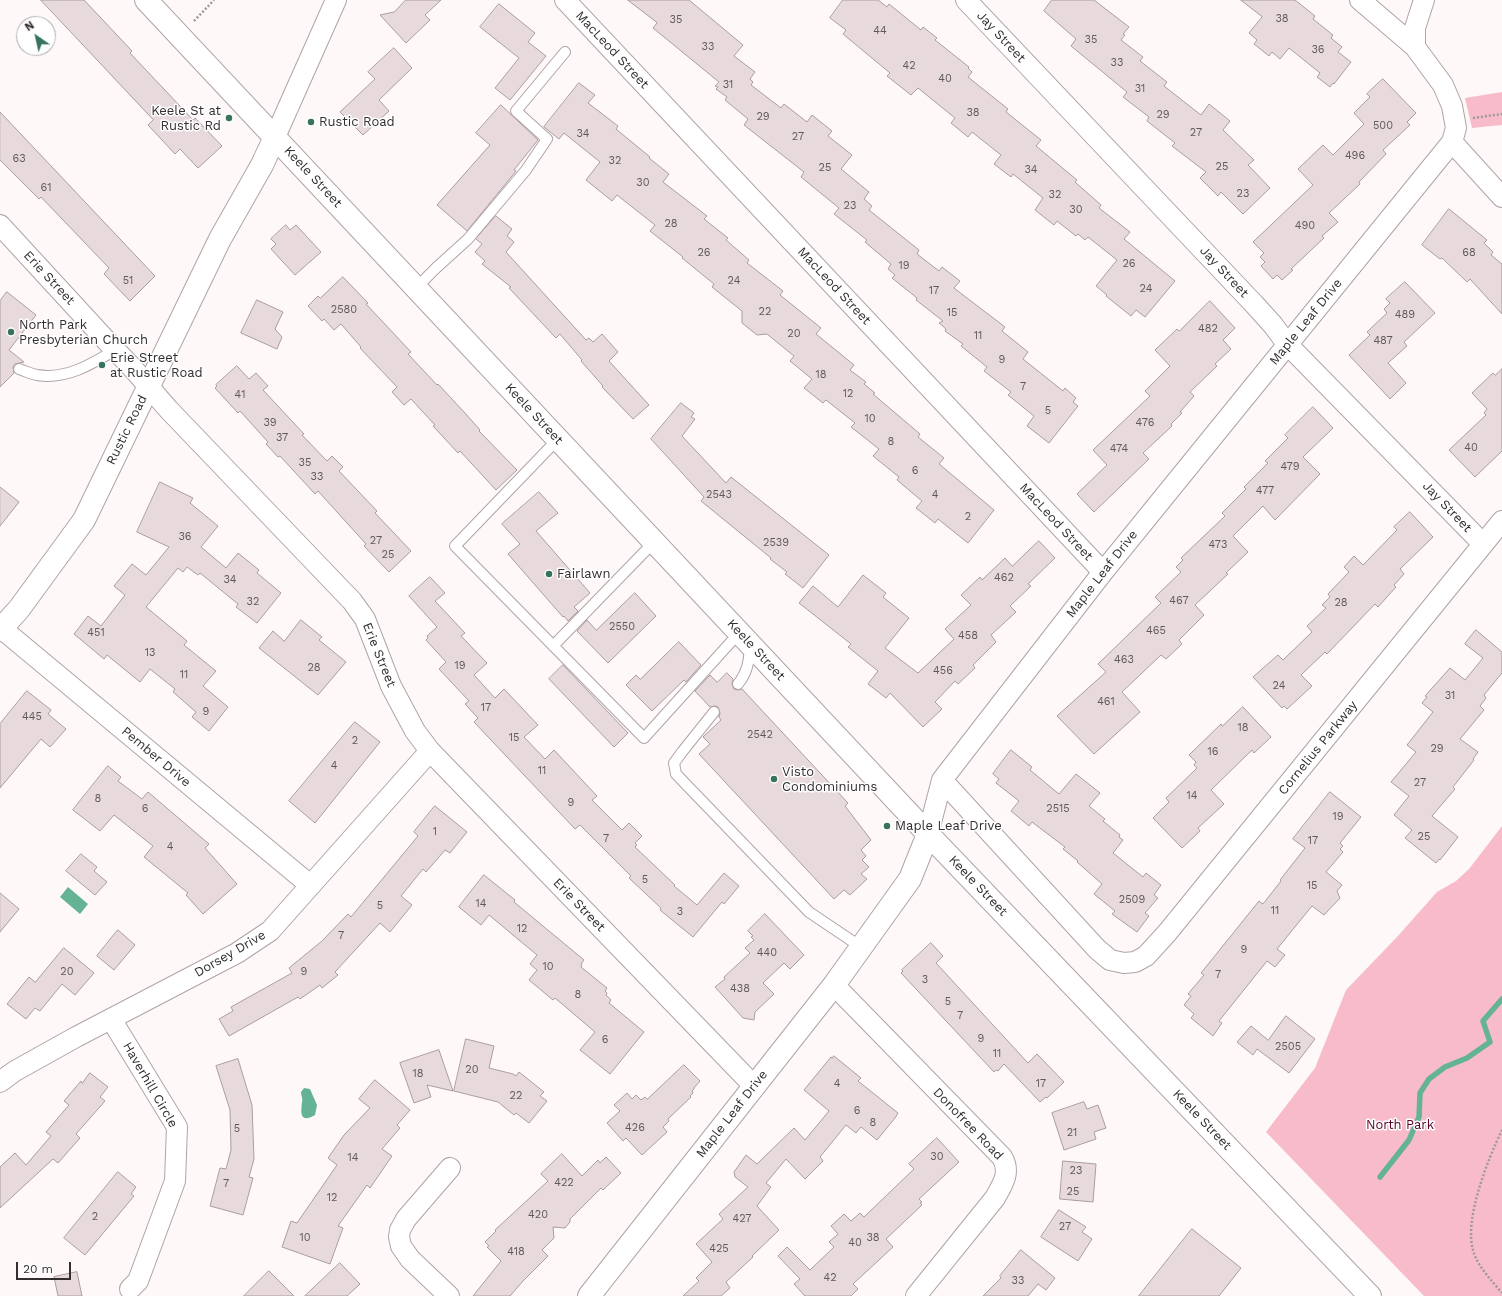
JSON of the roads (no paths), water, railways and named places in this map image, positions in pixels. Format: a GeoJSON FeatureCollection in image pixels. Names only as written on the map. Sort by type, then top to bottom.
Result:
{"type":"FeatureCollection","features":[{"type":"Feature","properties":{"kind":"main road","name":"Keele Street"},"geometry":{"type":"LineString","coordinates":[[146,0],[928,834],[1086,1001],[1239,1158],[1370,1296]]}},
{"type":"Feature","properties":{"kind":"main road","name":"Rustic Road"},"geometry":{"type":"LineString","coordinates":[[1,629],[19,609],[84,520],[220,239],[262,165],[275,138]]}},
{"type":"Feature","properties":{"kind":"main road","name":"Maple Leaf Drive"},"geometry":{"type":"LineString","coordinates":[[589,1296],[834,985],[910,879],[928,834]]}},
{"type":"Feature","properties":{"kind":"street","name":"Rustic Road"},"geometry":{"type":"LineString","coordinates":[[275,138],[336,0]]}},
{"type":"Feature","properties":{"kind":"street","name":"MacLeod Street"},"geometry":{"type":"LineString","coordinates":[[565,0],[1103,572]]}},
{"type":"Feature","properties":{"kind":"street","name":"Jay Street"},"geometry":{"type":"LineString","coordinates":[[966,0],[1274,325],[1288,344],[1483,544]]}},
{"type":"Feature","properties":{"kind":"street"},"geometry":{"type":"LineString","coordinates":[[1360,0],[1415,47],[1443,85],[1452,106],[1455,118],[1456,128],[1452,142],[1502,197]]}},
{"type":"Feature","properties":{"kind":"street"},"geometry":{"type":"LineString","coordinates":[[1415,47],[1415,28],[1424,0]]}},
{"type":"Feature","properties":{"kind":"street","name":"Maple Leaf Drive"},"geometry":{"type":"LineString","coordinates":[[928,834],[942,780],[1103,572],[1452,142]]}},
{"type":"Feature","properties":{"kind":"street","name":"Erie Street"},"geometry":{"type":"LineString","coordinates":[[0,225],[115,350],[130,364],[148,387],[352,601],[365,619],[394,693],[415,731],[430,751],[754,1086]]}},
{"type":"Feature","properties":{"kind":"street","name":"Cornelius Parkway"},"geometry":{"type":"LineString","coordinates":[[942,780],[1097,949],[1110,960],[1124,963],[1135,962],[1146,956],[1167,933],[1502,521]]}},
{"type":"Feature","properties":{"kind":"street","name":"Pember Drive"},"geometry":{"type":"LineString","coordinates":[[1,629],[310,885]]}},
{"type":"Feature","properties":{"kind":"street","name":"Dorsey Drive"},"geometry":{"type":"LineString","coordinates":[[0,1082],[21,1068],[111,1018],[243,950],[270,931],[430,751]]}},
{"type":"Feature","properties":{"kind":"street","name":"Donofree Road"},"geometry":{"type":"LineString","coordinates":[[834,985],[1002,1157],[1006,1164],[1007,1170],[995,1198],[916,1296]]}},
{"type":"Feature","properties":{"kind":"street","name":"Haverhill Circle"},"geometry":{"type":"LineString","coordinates":[[111,1018],[177,1127],[175,1181],[138,1281],[130,1289]]}},
{"type":"Feature","properties":{"kind":"street"},"geometry":{"type":"LineString","coordinates":[[449,1296],[410,1259],[400,1246],[399,1237],[400,1230],[406,1219],[450,1168]]}},
{"type":"Feature","properties":{"kind":"lane"},"geometry":{"type":"LineString","coordinates":[[416,288],[468,240],[526,170],[548,139],[516,111],[565,52]]}},
{"type":"Feature","properties":{"kind":"lane"},"geometry":{"type":"LineString","coordinates":[[19,369],[37,375],[60,375],[84,368],[115,350]]}},
{"type":"Feature","properties":{"kind":"lane"},"geometry":{"type":"LineString","coordinates":[[558,439],[455,546],[644,738],[745,639]]}},
{"type":"Feature","properties":{"kind":"lane"},"geometry":{"type":"LineString","coordinates":[[553,646],[654,542]]}},
{"type":"Feature","properties":{"kind":"lane"},"geometry":{"type":"LineString","coordinates":[[738,684],[745,674],[750,662],[745,639]]}},
{"type":"Feature","properties":{"kind":"lane"},"geometry":{"type":"LineString","coordinates":[[714,712],[674,763],[676,774],[809,912],[861,947]]}},
{"type":"Feature","properties":{"kind":"waterway"},"geometry":{"type":"LineString","coordinates":[[1380,1177],[1409,1140],[1419,1117],[1420,1093],[1429,1079],[1445,1067],[1467,1058],[1490,1042],[1483,1021],[1502,999]]}},
{"type":"Feature","properties":{"kind":"place","name":"Keele St at Rustic Rd"},"geometry":{"type":"Point","coordinates":[229,118]}},
{"type":"Feature","properties":{"kind":"place","name":"Rustic Road"},"geometry":{"type":"Point","coordinates":[311,122]}},
{"type":"Feature","properties":{"kind":"place","name":"North Park Presbyterian Church"},"geometry":{"type":"Point","coordinates":[11,332]}},
{"type":"Feature","properties":{"kind":"place","name":"Erie Street at Rustic Road"},"geometry":{"type":"Point","coordinates":[102,365]}},
{"type":"Feature","properties":{"kind":"place","name":"Fairlawn"},"geometry":{"type":"Point","coordinates":[549,574]}},
{"type":"Feature","properties":{"kind":"place","name":"Visto Condominiums"},"geometry":{"type":"Point","coordinates":[774,779]}},
{"type":"Feature","properties":{"kind":"place","name":"Maple Leaf Drive"},"geometry":{"type":"Point","coordinates":[887,826]}},
{"type":"Feature","properties":{"kind":"park label","name":"North Park"},"geometry":{"type":"Point","coordinates":[1400,1125]}}]}
